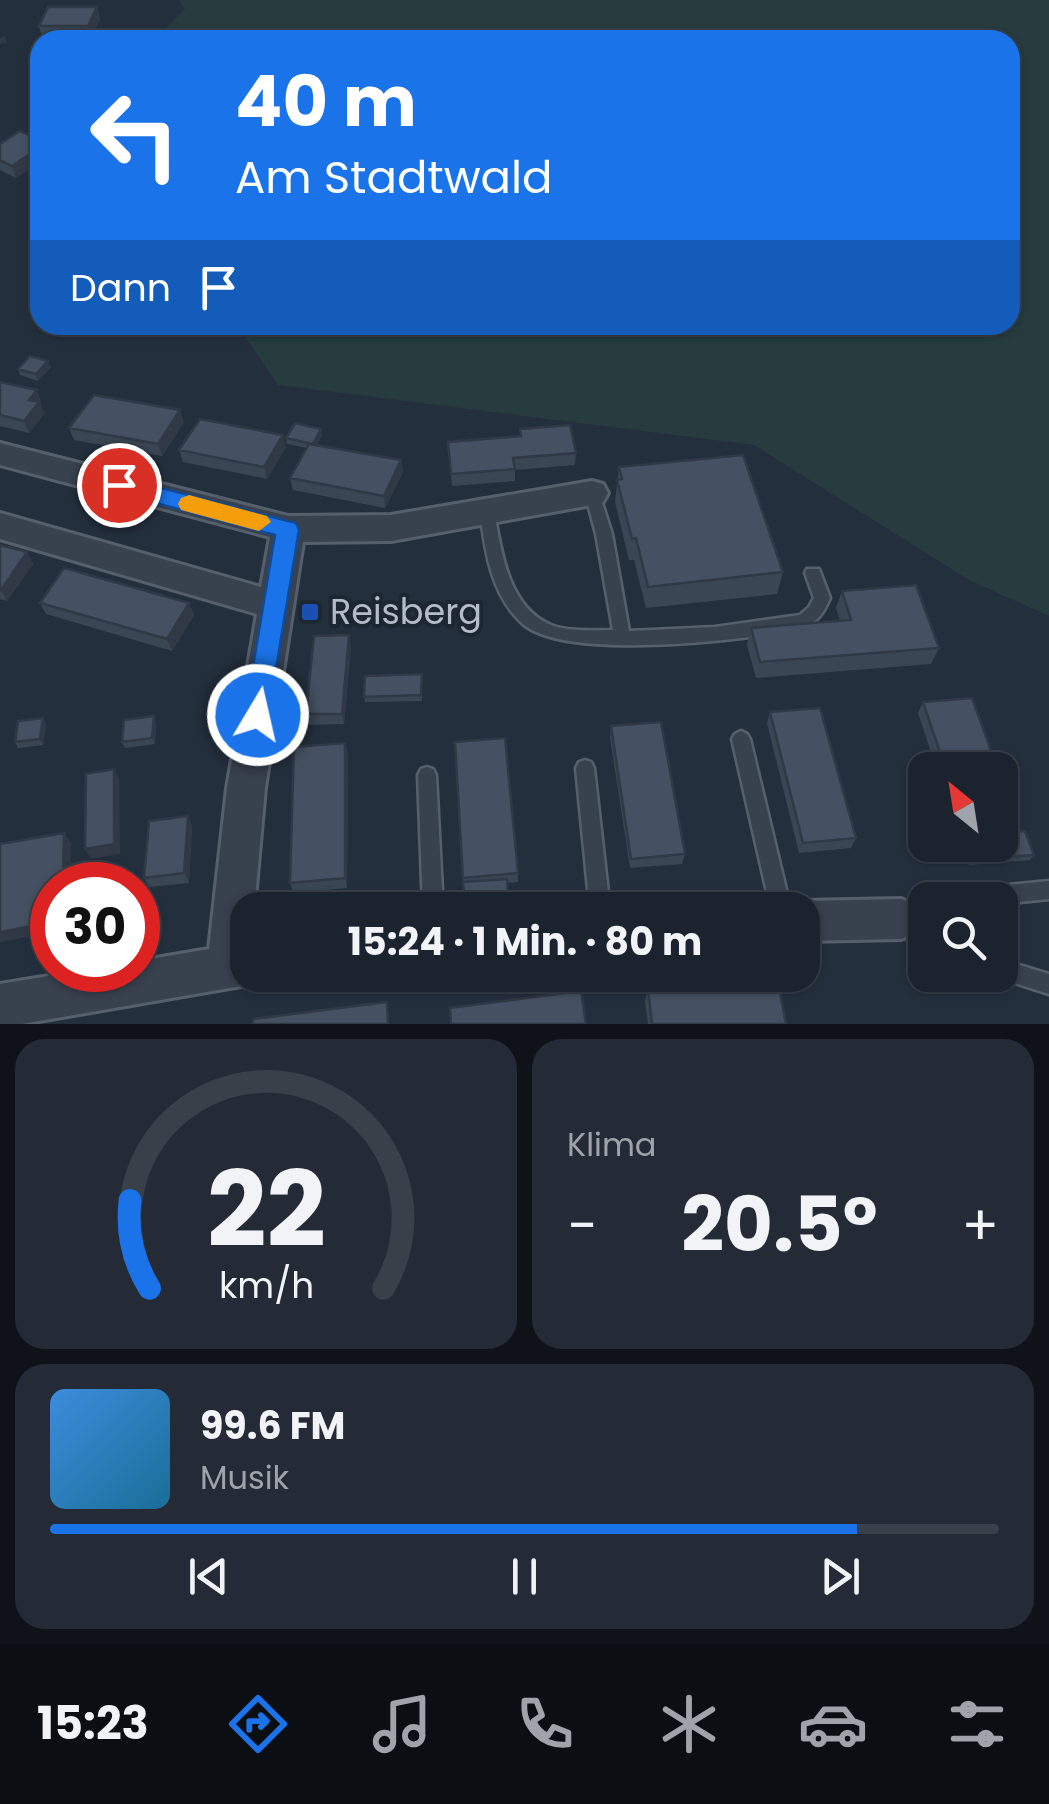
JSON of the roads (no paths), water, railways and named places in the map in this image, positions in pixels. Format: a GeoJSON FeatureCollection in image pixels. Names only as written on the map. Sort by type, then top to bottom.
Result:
{"type":"FeatureCollection","features":[{"type":"Feature","properties":{"kind":"street"},"geometry":{"type":"LineString","coordinates":[[0,454],[288,530],[391,528],[592,493]]}},
{"type":"Feature","properties":{"kind":"street"},"geometry":{"type":"LineString","coordinates":[[0,526],[275,604]]}},
{"type":"Feature","properties":{"kind":"street"},"geometry":{"type":"LineString","coordinates":[[241,892],[246,788],[288,530]]}},
{"type":"Feature","properties":{"kind":"street"},"geometry":{"type":"LineString","coordinates":[[820,921],[908,921]]}},
{"type":"Feature","properties":{"kind":"street"},"geometry":{"type":"LineString","coordinates":[[0,1006],[230,966]]}},
{"type":"Feature","properties":{"kind":"lane"},"geometry":{"type":"LineString","coordinates":[[592,493],[604,534],[622,638]]}},
{"type":"Feature","properties":{"kind":"lane"},"geometry":{"type":"LineString","coordinates":[[487,511],[502,582],[520,611],[546,631],[578,639],[804,621],[816,612],[822,598],[812,573]]}},
{"type":"Feature","properties":{"kind":"lane"},"geometry":{"type":"LineString","coordinates":[[741,739],[777,892]]}},
{"type":"Feature","properties":{"kind":"lane"},"geometry":{"type":"LineString","coordinates":[[584,768],[598,892]]}},
{"type":"Feature","properties":{"kind":"lane"},"geometry":{"type":"LineString","coordinates":[[426,774],[432,892]]}},
{"type":"Feature","properties":{"kind":"lane"},"geometry":{"type":"LineString","coordinates":[[1018,893],[1049,890]]}},
{"type":"Feature","properties":{"kind":"lane"},"geometry":{"type":"LineString","coordinates":[[1018,975],[1049,984]]}},
{"type":"Feature","properties":{"kind":"place","name":"Reisberg"},"geometry":{"type":"Point","coordinates":[310,612]}}]}
